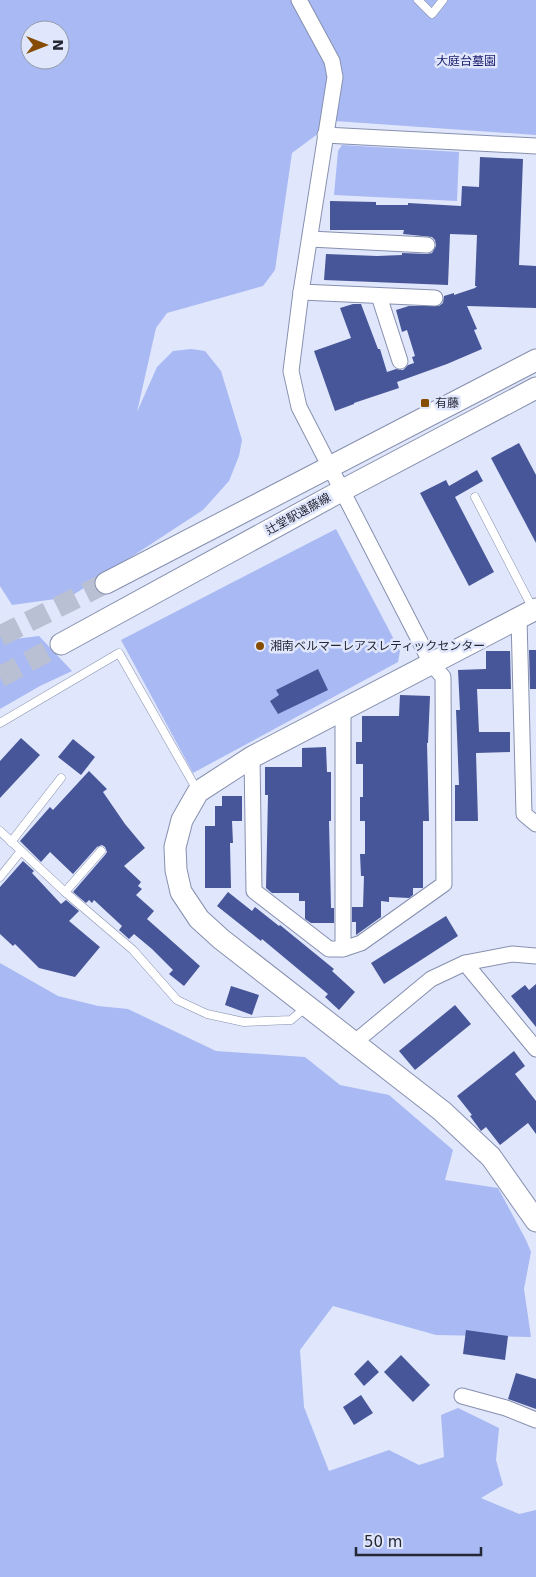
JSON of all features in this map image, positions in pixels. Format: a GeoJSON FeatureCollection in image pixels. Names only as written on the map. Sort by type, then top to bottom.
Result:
{"type":"FeatureCollection","features":[{"type":"Feature","properties":{"kind":"street"},"geometry":{"type":"LineString","coordinates":[[252,758],[254,891],[329,949],[343,949],[361,944],[444,884],[443,676],[432,663],[299,407],[291,371],[301,292],[335,78],[332,61],[299,0]]}},
{"type":"Feature","properties":{"kind":"street"},"geometry":{"type":"LineString","coordinates":[[326,135],[536,146]]}},
{"type":"Feature","properties":{"kind":"street"},"geometry":{"type":"LineString","coordinates":[[310,239],[427,245]]}},
{"type":"Feature","properties":{"kind":"street"},"geometry":{"type":"LineString","coordinates":[[301,292],[435,298]]}},
{"type":"Feature","properties":{"kind":"street"},"geometry":{"type":"LineString","coordinates":[[379,296],[400,360]]}},
{"type":"Feature","properties":{"kind":"street"},"geometry":{"type":"LineString","coordinates":[[106,583],[536,360]]}},
{"type":"Feature","properties":{"kind":"street","name":"辻堂駅遠藤線"},"geometry":{"type":"LineString","coordinates":[[61,644],[341,490],[536,388]]}},
{"type":"Feature","properties":{"kind":"street"},"geometry":{"type":"LineString","coordinates":[[536,824],[524,814],[530,612],[252,758],[198,792],[182,820],[175,847],[176,870],[181,892],[199,919],[221,939],[442,1111],[491,1157],[536,1221]]}},
{"type":"Feature","properties":{"kind":"street"},"geometry":{"type":"LineString","coordinates":[[343,949],[344,710]]}},
{"type":"Feature","properties":{"kind":"street"},"geometry":{"type":"LineString","coordinates":[[354,1042],[432,979],[465,962],[512,954],[536,956]]}},
{"type":"Feature","properties":{"kind":"street"},"geometry":{"type":"LineString","coordinates":[[465,962],[536,1049]]}},
{"type":"Feature","properties":{"kind":"street"},"geometry":{"type":"LineString","coordinates":[[462,1396],[506,1408],[536,1420]]}},
{"type":"Feature","properties":{"kind":"lane"},"geometry":{"type":"LineString","coordinates":[[418,0],[432,14],[442,0]]}},
{"type":"Feature","properties":{"kind":"lane"},"geometry":{"type":"LineString","coordinates":[[475,497],[530,612]]}},
{"type":"Feature","properties":{"kind":"lane"},"geometry":{"type":"LineString","coordinates":[[0,723],[119,653],[198,792]]}},
{"type":"Feature","properties":{"kind":"lane"},"geometry":{"type":"LineString","coordinates":[[11,842],[61,778]]}},
{"type":"Feature","properties":{"kind":"lane"},"geometry":{"type":"LineString","coordinates":[[0,831],[133,950],[177,1000],[207,1014],[244,1022],[291,1020],[308,1006]]}},
{"type":"Feature","properties":{"kind":"lane"},"geometry":{"type":"LineString","coordinates":[[0,878],[21,851]]}},
{"type":"Feature","properties":{"kind":"lane"},"geometry":{"type":"LineString","coordinates":[[66,892],[101,851]]}},
{"type":"Feature","properties":{"kind":"green space","name":"大庭台墓園"},"geometry":{"type":"Polygon","coordinates":[[[0,0],[536,0],[536,135],[335,121],[292,153],[275,270],[263,286],[167,313],[156,328],[137,412],[157,367],[173,351],[191,349],[205,351],[221,371],[242,440],[239,456],[229,481],[203,510],[70,597],[12,605],[0,586],[0,0]]]}},
{"type":"Feature","properties":{"kind":"green space"},"geometry":{"type":"Polygon","coordinates":[[[342,145],[459,152],[457,201],[334,195],[338,151],[342,145]]]}},
{"type":"Feature","properties":{"kind":"green space","name":"湘南ベルマーレアスレティックセンター"},"geometry":{"type":"Polygon","coordinates":[[[336,529],[400,651],[398,662],[193,773],[121,640],[336,529]]]}},
{"type":"Feature","properties":{"kind":"green space"},"geometry":{"type":"Polygon","coordinates":[[[0,633],[6,640],[39,636],[72,671],[40,686],[0,709],[0,633]]]}},
{"type":"Feature","properties":{"kind":"green space"},"geometry":{"type":"Polygon","coordinates":[[[0,963],[58,996],[98,1006],[128,1009],[216,1051],[305,1057],[340,1085],[389,1095],[453,1150],[445,1180],[498,1188],[531,1252],[524,1289],[531,1337],[436,1335],[333,1306],[300,1350],[304,1407],[329,1471],[389,1450],[419,1465],[444,1457],[441,1415],[458,1408],[499,1428],[496,1460],[503,1485],[481,1498],[519,1514],[536,1510],[536,1577],[0,1577],[0,963]]]}},
{"type":"Feature","properties":{"kind":"building"},"geometry":{"type":"Polygon","coordinates":[[[480,157],[523,159],[519,265],[536,266],[536,308],[467,306],[477,329],[474,330],[482,349],[397,382],[399,388],[335,411],[314,351],[351,338],[340,308],[361,304],[378,349],[380,349],[387,372],[396,369],[403,370],[408,365],[414,363],[412,357],[415,356],[407,330],[402,332],[396,310],[409,306],[439,306],[443,303],[444,296],[454,293],[454,295],[475,288],[477,286],[475,286],[477,235],[450,234],[448,285],[324,280],[326,254],[377,256],[402,255],[402,253],[427,254],[432,253],[436,246],[435,240],[432,237],[403,234],[404,230],[330,230],[330,201],[376,202],[376,205],[408,205],[408,203],[461,206],[462,186],[479,187],[480,157]]]}},
{"type":"Feature","properties":{"kind":"building"},"geometry":{"type":"Polygon","coordinates":[[[519,443],[536,475],[536,543],[491,458],[519,443]]]}},
{"type":"Feature","properties":{"kind":"building"},"geometry":{"type":"Polygon","coordinates":[[[477,470],[483,481],[455,497],[494,572],[469,586],[420,493],[446,480],[449,486],[477,470]]]}},
{"type":"Feature","properties":{"kind":"building"},"geometry":{"type":"Polygon","coordinates":[[[529,650],[536,650],[536,689],[530,689],[529,650]]]}},
{"type":"Feature","properties":{"kind":"building"},"geometry":{"type":"Polygon","coordinates":[[[486,651],[510,651],[511,689],[477,689],[479,732],[510,732],[510,752],[476,753],[478,821],[455,821],[455,785],[459,785],[456,710],[460,710],[458,670],[486,669],[486,651]]]}},
{"type":"Feature","properties":{"kind":"building"},"geometry":{"type":"Polygon","coordinates":[[[318,669],[328,690],[278,714],[270,701],[279,695],[276,690],[318,669]]]}},
{"type":"Feature","properties":{"kind":"building"},"geometry":{"type":"Polygon","coordinates":[[[400,695],[430,696],[427,743],[429,821],[423,821],[423,888],[413,888],[413,895],[409,898],[389,897],[389,902],[381,901],[381,917],[356,935],[356,922],[352,922],[352,907],[363,907],[364,876],[361,876],[360,854],[365,854],[365,821],[360,821],[360,797],[363,797],[363,764],[356,764],[356,742],[362,742],[362,716],[399,716],[400,695]]]}},
{"type":"Feature","properties":{"kind":"building"},"geometry":{"type":"Polygon","coordinates":[[[21,738],[40,755],[0,798],[0,761],[21,738]]]}},
{"type":"Feature","properties":{"kind":"building"},"geometry":{"type":"Polygon","coordinates":[[[73,739],[95,757],[81,775],[58,757],[73,739]]]}},
{"type":"Feature","properties":{"kind":"building"},"geometry":{"type":"Polygon","coordinates":[[[326,747],[327,772],[331,772],[331,821],[329,821],[331,908],[334,908],[334,923],[311,923],[305,919],[305,901],[299,901],[299,893],[272,893],[266,888],[268,795],[265,795],[265,767],[302,767],[302,748],[326,747]]]}},
{"type":"Feature","properties":{"kind":"building"},"geometry":{"type":"Polygon","coordinates":[[[89,771],[107,789],[103,792],[125,824],[145,848],[124,866],[141,882],[138,886],[142,889],[136,895],[154,911],[147,919],[200,966],[184,986],[169,974],[173,970],[152,949],[134,934],[129,939],[119,930],[122,926],[94,900],[92,903],[89,900],[86,903],[73,892],[105,855],[107,852],[105,847],[102,845],[97,847],[73,874],[50,852],[41,862],[20,841],[50,807],[53,810],[89,771]]]}},
{"type":"Feature","properties":{"kind":"building"},"geometry":{"type":"Polygon","coordinates":[[[222,796],[242,796],[242,821],[232,821],[233,843],[230,843],[231,888],[205,888],[205,826],[215,826],[215,806],[222,806],[222,796]]]}},
{"type":"Feature","properties":{"kind":"building"},"geometry":{"type":"Polygon","coordinates":[[[23,861],[34,871],[32,873],[61,904],[66,900],[79,911],[69,921],[100,947],[75,977],[39,968],[15,944],[13,946],[0,934],[0,887],[23,861]]]}},
{"type":"Feature","properties":{"kind":"building"},"geometry":{"type":"Polygon","coordinates":[[[228,892],[252,911],[255,907],[280,925],[334,969],[332,971],[355,992],[339,1010],[325,997],[328,994],[262,939],[261,941],[217,906],[228,892]]]}},
{"type":"Feature","properties":{"kind":"building"},"geometry":{"type":"Polygon","coordinates":[[[446,916],[458,936],[384,984],[371,963],[446,916]]]}},
{"type":"Feature","properties":{"kind":"building"},"geometry":{"type":"Polygon","coordinates":[[[536,984],[536,1027],[511,996],[525,985],[529,990],[536,984]]]}},
{"type":"Feature","properties":{"kind":"building"},"geometry":{"type":"Polygon","coordinates":[[[231,986],[259,995],[252,1015],[225,1005],[231,986]]]}},
{"type":"Feature","properties":{"kind":"building"},"geometry":{"type":"Polygon","coordinates":[[[455,1005],[471,1024],[415,1070],[399,1051],[455,1005]]]}},
{"type":"Feature","properties":{"kind":"building"},"geometry":{"type":"Polygon","coordinates":[[[514,1051],[525,1066],[515,1074],[536,1101],[536,1134],[528,1123],[500,1145],[486,1127],[481,1131],[470,1116],[472,1115],[457,1096],[514,1051]]]}},
{"type":"Feature","properties":{"kind":"building"},"geometry":{"type":"Polygon","coordinates":[[[466,1330],[508,1336],[505,1360],[463,1354],[466,1330]]]}},
{"type":"Feature","properties":{"kind":"building"},"geometry":{"type":"Polygon","coordinates":[[[401,1355],[430,1385],[413,1402],[384,1372],[401,1355]]]}},
{"type":"Feature","properties":{"kind":"building"},"geometry":{"type":"Polygon","coordinates":[[[368,1360],[379,1372],[364,1386],[354,1374],[368,1360]]]}},
{"type":"Feature","properties":{"kind":"building"},"geometry":{"type":"Polygon","coordinates":[[[516,1373],[536,1379],[536,1409],[508,1399],[516,1373]]]}},
{"type":"Feature","properties":{"kind":"building"},"geometry":{"type":"Polygon","coordinates":[[[361,1395],[373,1413],[354,1425],[343,1407],[361,1395]]]}},
{"type":"Feature","properties":{"kind":"tunnel"},"geometry":{"type":"LineString","coordinates":[[0,636],[106,583]]}},
{"type":"Feature","properties":{"kind":"tunnel"},"geometry":{"type":"LineString","coordinates":[[0,677],[61,644]]}},
{"type":"Feature","properties":{"kind":"place","name":"有藤"},"geometry":{"type":"Point","coordinates":[425,403]}},
{"type":"Feature","properties":{"kind":"place","name":"湘南ベルマーレアスレティックセンター"},"geometry":{"type":"Point","coordinates":[260,646]}}]}
